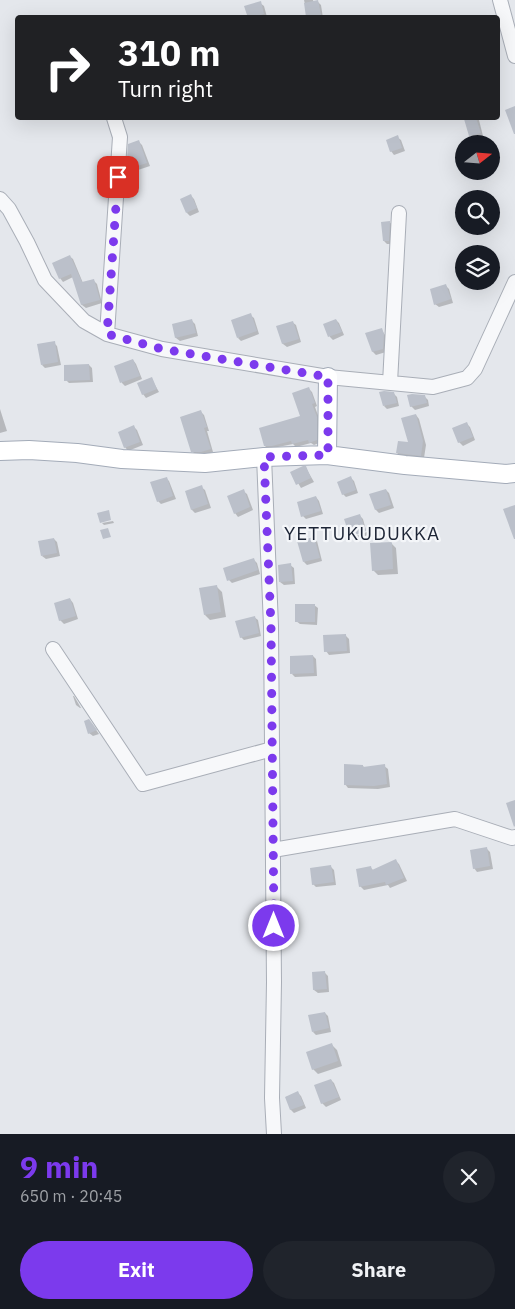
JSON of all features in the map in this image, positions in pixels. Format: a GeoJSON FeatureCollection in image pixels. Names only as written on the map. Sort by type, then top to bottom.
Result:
{"type":"FeatureCollection","features":[{"type":"Feature","properties":{"kind":"main road"},"geometry":{"type":"LineString","coordinates":[[328,377],[328,455]]}},
{"type":"Feature","properties":{"kind":"main road"},"geometry":{"type":"LineString","coordinates":[[0,451],[29,450],[77,453],[122,459],[205,462],[264,457],[328,455],[405,465],[515,474]]}},
{"type":"Feature","properties":{"kind":"street"},"geometry":{"type":"LineString","coordinates":[[500,0],[515,56]]}},
{"type":"Feature","properties":{"kind":"street"},"geometry":{"type":"LineString","coordinates":[[107,334],[120,137],[115,120]]}},
{"type":"Feature","properties":{"kind":"street"},"geometry":{"type":"LineString","coordinates":[[0,199],[9,209],[45,280],[84,321],[107,334],[162,349],[328,377],[433,387],[467,378],[475,369],[515,282]]}},
{"type":"Feature","properties":{"kind":"street"},"geometry":{"type":"LineString","coordinates":[[390,383],[399,213]]}},
{"type":"Feature","properties":{"kind":"street"},"geometry":{"type":"LineString","coordinates":[[264,457],[271,626],[274,982],[272,1098],[274,1134]]}},
{"type":"Feature","properties":{"kind":"street"},"geometry":{"type":"LineString","coordinates":[[53,649],[143,784],[272,749]]}},
{"type":"Feature","properties":{"kind":"street"},"geometry":{"type":"LineString","coordinates":[[273,850],[455,818],[512,838],[515,837]]}},
{"type":"Feature","properties":{"kind":"building"},"geometry":{"type":"Polygon","coordinates":[[[318,0],[321,15],[306,15],[304,3],[318,0]]]}},
{"type":"Feature","properties":{"kind":"building"},"geometry":{"type":"Polygon","coordinates":[[[261,1],[264,14],[247,15],[244,6],[261,1]]]}},
{"type":"Feature","properties":{"kind":"building"},"geometry":{"type":"Polygon","coordinates":[[[515,106],[515,134],[514,134],[505,110],[515,106]]]}},
{"type":"Feature","properties":{"kind":"building"},"geometry":{"type":"Polygon","coordinates":[[[464,120],[477,120],[481,133],[469,135],[464,120]]]}},
{"type":"Feature","properties":{"kind":"building"},"geometry":{"type":"Polygon","coordinates":[[[398,135],[402,148],[390,152],[386,140],[398,135]]]}},
{"type":"Feature","properties":{"kind":"building"},"geometry":{"type":"Polygon","coordinates":[[[139,140],[147,163],[131,168],[127,158],[128,144],[139,140]]]}},
{"type":"Feature","properties":{"kind":"building"},"geometry":{"type":"Polygon","coordinates":[[[191,194],[197,208],[186,213],[180,199],[191,194]]]}},
{"type":"Feature","properties":{"kind":"building"},"geometry":{"type":"Polygon","coordinates":[[[390,221],[389,241],[383,241],[381,222],[390,221]]]}},
{"type":"Feature","properties":{"kind":"building"},"geometry":{"type":"Polygon","coordinates":[[[70,255],[82,282],[94,279],[100,300],[81,305],[71,274],[59,279],[52,263],[70,255]]]}},
{"type":"Feature","properties":{"kind":"building"},"geometry":{"type":"Polygon","coordinates":[[[446,284],[451,299],[434,305],[430,289],[446,284]]]}},
{"type":"Feature","properties":{"kind":"building"},"geometry":{"type":"Polygon","coordinates":[[[251,313],[257,331],[237,338],[231,320],[251,313]]]}},
{"type":"Feature","properties":{"kind":"building"},"geometry":{"type":"Polygon","coordinates":[[[192,319],[196,333],[175,338],[172,324],[192,319]]]}},
{"type":"Feature","properties":{"kind":"building"},"geometry":{"type":"Polygon","coordinates":[[[336,319],[342,332],[328,337],[323,324],[336,319]]]}},
{"type":"Feature","properties":{"kind":"building"},"geometry":{"type":"Polygon","coordinates":[[[293,321],[299,339],[282,344],[276,326],[293,321]]]}},
{"type":"Feature","properties":{"kind":"building"},"geometry":{"type":"Polygon","coordinates":[[[382,328],[384,334],[383,349],[372,352],[365,333],[382,328]]]}},
{"type":"Feature","properties":{"kind":"building"},"geometry":{"type":"Polygon","coordinates":[[[55,341],[58,362],[41,365],[37,344],[55,341]]]}},
{"type":"Feature","properties":{"kind":"building"},"geometry":{"type":"Polygon","coordinates":[[[133,359],[140,376],[120,383],[114,366],[133,359]]]}},
{"type":"Feature","properties":{"kind":"building"},"geometry":{"type":"Polygon","coordinates":[[[89,364],[90,380],[64,381],[64,365],[89,364]]]}},
{"type":"Feature","properties":{"kind":"building"},"geometry":{"type":"Polygon","coordinates":[[[152,377],[157,389],[142,395],[137,383],[152,377]]]}},
{"type":"Feature","properties":{"kind":"building"},"geometry":{"type":"Polygon","coordinates":[[[309,387],[315,403],[312,404],[317,417],[317,440],[309,443],[308,440],[292,444],[291,441],[264,446],[259,428],[300,416],[292,393],[309,387]]]}},
{"type":"Feature","properties":{"kind":"building"},"geometry":{"type":"Polygon","coordinates":[[[379,392],[394,392],[397,403],[383,406],[379,392]]]}},
{"type":"Feature","properties":{"kind":"building"},"geometry":{"type":"Polygon","coordinates":[[[407,395],[425,395],[427,403],[410,407],[407,395]]]}},
{"type":"Feature","properties":{"kind":"building"},"geometry":{"type":"Polygon","coordinates":[[[201,410],[207,427],[204,428],[211,449],[191,452],[180,417],[201,410]]]}},
{"type":"Feature","properties":{"kind":"building"},"geometry":{"type":"Polygon","coordinates":[[[416,414],[423,441],[421,456],[396,453],[398,441],[408,442],[401,418],[416,414]]]}},
{"type":"Feature","properties":{"kind":"building"},"geometry":{"type":"Polygon","coordinates":[[[467,422],[473,437],[458,443],[452,428],[467,422]]]}},
{"type":"Feature","properties":{"kind":"building"},"geometry":{"type":"Polygon","coordinates":[[[134,425],[140,442],[124,448],[118,432],[134,425]]]}},
{"type":"Feature","properties":{"kind":"building"},"geometry":{"type":"Polygon","coordinates":[[[306,466],[311,478],[296,485],[290,472],[306,466]]]}},
{"type":"Feature","properties":{"kind":"building"},"geometry":{"type":"Polygon","coordinates":[[[351,476],[356,490],[342,495],[337,482],[351,476]]]}},
{"type":"Feature","properties":{"kind":"building"},"geometry":{"type":"Polygon","coordinates":[[[167,477],[173,496],[157,502],[150,482],[167,477]]]}},
{"type":"Feature","properties":{"kind":"building"},"geometry":{"type":"Polygon","coordinates":[[[202,485],[208,504],[191,510],[185,491],[202,485]]]}},
{"type":"Feature","properties":{"kind":"building"},"geometry":{"type":"Polygon","coordinates":[[[244,489],[250,507],[234,514],[227,496],[244,489]]]}},
{"type":"Feature","properties":{"kind":"building"},"geometry":{"type":"Polygon","coordinates":[[[386,489],[391,505],[375,510],[369,494],[386,489]]]}},
{"type":"Feature","properties":{"kind":"building"},"geometry":{"type":"Polygon","coordinates":[[[316,496],[321,511],[301,517],[297,502],[316,496]]]}},
{"type":"Feature","properties":{"kind":"building"},"geometry":{"type":"Polygon","coordinates":[[[515,505],[515,539],[514,539],[503,509],[515,505]]]}},
{"type":"Feature","properties":{"kind":"building"},"geometry":{"type":"Polygon","coordinates":[[[109,510],[111,520],[100,523],[97,513],[109,510]]]}},
{"type":"Feature","properties":{"kind":"building"},"geometry":{"type":"Polygon","coordinates":[[[360,514],[366,531],[350,537],[344,519],[360,514]]]}},
{"type":"Feature","properties":{"kind":"building"},"geometry":{"type":"Polygon","coordinates":[[[108,528],[111,537],[103,539],[100,530],[108,528]]]}},
{"type":"Feature","properties":{"kind":"building"},"geometry":{"type":"Polygon","coordinates":[[[314,537],[320,558],[303,562],[297,541],[314,537]]]}},
{"type":"Feature","properties":{"kind":"building"},"geometry":{"type":"Polygon","coordinates":[[[54,538],[57,553],[41,556],[38,541],[54,538]]]}},
{"type":"Feature","properties":{"kind":"building"},"geometry":{"type":"Polygon","coordinates":[[[392,542],[393,569],[372,571],[370,543],[392,542]]]}},
{"type":"Feature","properties":{"kind":"building"},"geometry":{"type":"Polygon","coordinates":[[[254,558],[258,570],[227,581],[223,568],[254,558]]]}},
{"type":"Feature","properties":{"kind":"building"},"geometry":{"type":"Polygon","coordinates":[[[291,563],[293,581],[279,582],[278,565],[291,563]]]}},
{"type":"Feature","properties":{"kind":"building"},"geometry":{"type":"Polygon","coordinates":[[[217,585],[221,612],[204,615],[199,588],[217,585]]]}},
{"type":"Feature","properties":{"kind":"building"},"geometry":{"type":"Polygon","coordinates":[[[70,598],[76,616],[59,621],[54,603],[70,598]]]}},
{"type":"Feature","properties":{"kind":"building"},"geometry":{"type":"Polygon","coordinates":[[[295,604],[315,604],[315,622],[295,622],[295,604]]]}},
{"type":"Feature","properties":{"kind":"building"},"geometry":{"type":"Polygon","coordinates":[[[255,616],[259,633],[240,638],[235,621],[255,616]]]}},
{"type":"Feature","properties":{"kind":"building"},"geometry":{"type":"Polygon","coordinates":[[[346,634],[347,651],[324,652],[323,635],[346,634]]]}},
{"type":"Feature","properties":{"kind":"building"},"geometry":{"type":"Polygon","coordinates":[[[313,655],[314,673],[290,674],[290,656],[313,655]]]}},
{"type":"Feature","properties":{"kind":"building"},"geometry":{"type":"Polygon","coordinates":[[[89,719],[97,730],[88,734],[84,721],[89,719]]]}},
{"type":"Feature","properties":{"kind":"building"},"geometry":{"type":"Polygon","coordinates":[[[344,764],[363,765],[363,767],[385,764],[387,784],[374,786],[344,785],[344,764]]]}},
{"type":"Feature","properties":{"kind":"building"},"geometry":{"type":"Polygon","coordinates":[[[515,800],[515,826],[514,827],[506,803],[515,800]]]}},
{"type":"Feature","properties":{"kind":"building"},"geometry":{"type":"Polygon","coordinates":[[[487,847],[490,866],[473,869],[470,850],[487,847]]]}},
{"type":"Feature","properties":{"kind":"building"},"geometry":{"type":"Polygon","coordinates":[[[396,859],[404,878],[386,885],[385,882],[359,887],[356,869],[371,866],[372,870],[396,859]]]}},
{"type":"Feature","properties":{"kind":"building"},"geometry":{"type":"Polygon","coordinates":[[[331,865],[334,882],[312,885],[310,868],[331,865]]]}},
{"type":"Feature","properties":{"kind":"building"},"geometry":{"type":"Polygon","coordinates":[[[325,971],[327,989],[313,990],[312,972],[325,971]]]}},
{"type":"Feature","properties":{"kind":"building"},"geometry":{"type":"Polygon","coordinates":[[[325,1012],[329,1028],[312,1032],[308,1015],[325,1012]]]}},
{"type":"Feature","properties":{"kind":"building"},"geometry":{"type":"Polygon","coordinates":[[[332,1043],[338,1061],[312,1070],[306,1052],[332,1043]]]}},
{"type":"Feature","properties":{"kind":"building"},"geometry":{"type":"Polygon","coordinates":[[[331,1079],[339,1097],[321,1104],[314,1085],[331,1079]]]}},
{"type":"Feature","properties":{"kind":"building"},"geometry":{"type":"Polygon","coordinates":[[[298,1091],[304,1105],[290,1110],[285,1097],[298,1091]]]}},
{"type":"Feature","properties":{"kind":"district","name":"YETTUKUDUKKA"},"geometry":{"type":"Point","coordinates":[362,533]}},
{"type":"Feature","properties":{"kind":"route"},"geometry":{"type":"LineString","coordinates":[[118,177],[107,334],[162,349],[328,377],[328,455],[264,457],[271,626],[274,926]]}}]}
